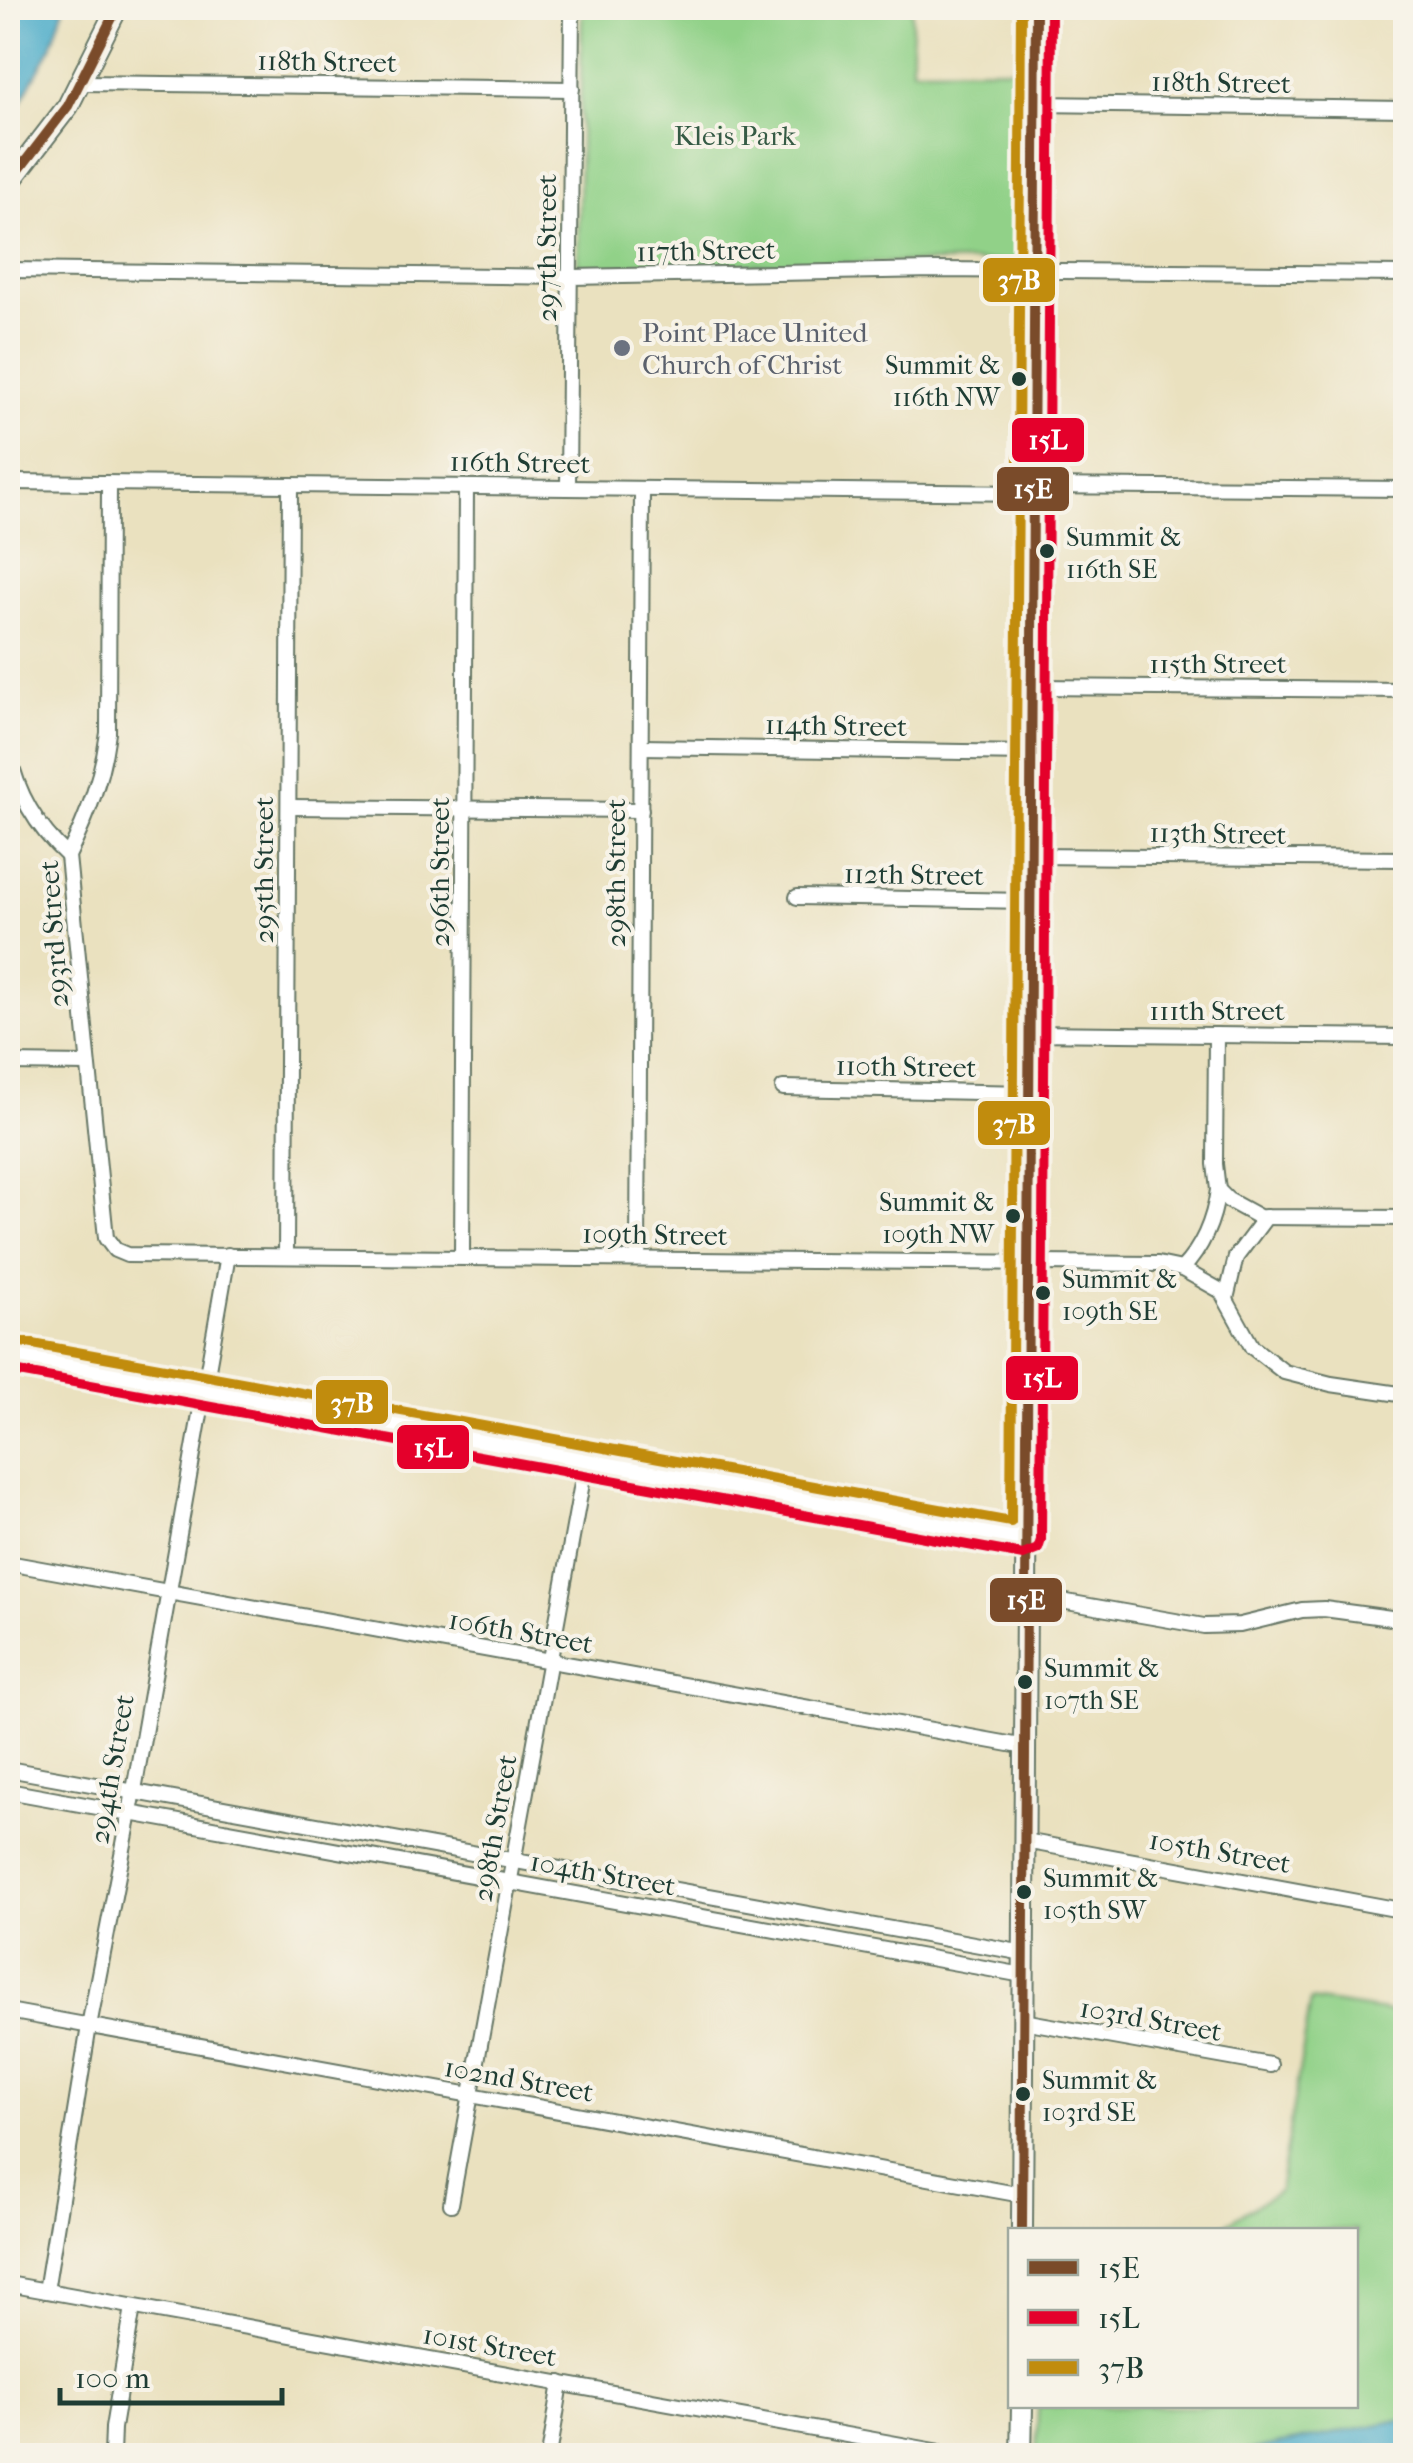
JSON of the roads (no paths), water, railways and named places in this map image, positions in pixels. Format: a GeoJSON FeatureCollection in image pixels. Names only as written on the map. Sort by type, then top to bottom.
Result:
{"type":"FeatureCollection","features":[{"type":"Feature","properties":{"kind":"main road"},"geometry":{"type":"LineString","coordinates":[[8,184],[82,83],[117,8]]}},
{"type":"Feature","properties":{"kind":"main road"},"geometry":{"type":"LineString","coordinates":[[1022,2228],[1036,8]]}},
{"type":"Feature","properties":{"kind":"main road"},"geometry":{"type":"LineString","coordinates":[[8,1355],[1026,1540]]}},
{"type":"Feature","properties":{"kind":"main road"},"geometry":{"type":"LineString","coordinates":[[1021,2456],[1022,2408]]}},
{"type":"Feature","properties":{"kind":"street","name":"297th Street"},"geometry":{"type":"LineString","coordinates":[[568,488],[572,8]]}},
{"type":"Feature","properties":{"kind":"street","name":"118th Street"},"geometry":{"type":"LineString","coordinates":[[82,83],[572,89]]}},
{"type":"Feature","properties":{"kind":"street","name":"118th Street"},"geometry":{"type":"LineString","coordinates":[[1036,104],[1406,109]]}},
{"type":"Feature","properties":{"kind":"street","name":"117th Street"},"geometry":{"type":"LineString","coordinates":[[8,270],[572,277],[1034,271],[1406,274]]}},
{"type":"Feature","properties":{"kind":"street","name":"116th Street"},"geometry":{"type":"LineString","coordinates":[[8,482],[568,488],[1406,489]]}},
{"type":"Feature","properties":{"kind":"street","name":"293rd Street"},"geometry":{"type":"LineString","coordinates":[[109,484],[108,733],[104,766],[90,811],[68,856],[106,1238],[116,1250],[128,1255]]}},
{"type":"Feature","properties":{"kind":"street","name":"295th Street"},"geometry":{"type":"LineString","coordinates":[[286,1255],[290,485]]}},
{"type":"Feature","properties":{"kind":"street","name":"296th Street"},"geometry":{"type":"LineString","coordinates":[[462,1257],[466,486]]}},
{"type":"Feature","properties":{"kind":"street","name":"298th Street"},"geometry":{"type":"LineString","coordinates":[[638,1259],[642,488]]}},
{"type":"Feature","properties":{"kind":"street","name":"115th Street"},"geometry":{"type":"LineString","coordinates":[[1031,687],[1406,690]]}},
{"type":"Feature","properties":{"kind":"street","name":"114th Street"},"geometry":{"type":"LineString","coordinates":[[641,747],[1031,753]]}},
{"type":"Feature","properties":{"kind":"street"},"geometry":{"type":"LineString","coordinates":[[8,750],[30,813],[47,838],[68,856]]}},
{"type":"Feature","properties":{"kind":"street"},"geometry":{"type":"LineString","coordinates":[[289,807],[641,810]]}},
{"type":"Feature","properties":{"kind":"street","name":"113th Street"},"geometry":{"type":"LineString","coordinates":[[1030,856],[1406,859]]}},
{"type":"Feature","properties":{"kind":"street","name":"112th Street"},"geometry":{"type":"LineString","coordinates":[[797,898],[1030,901]]}},
{"type":"Feature","properties":{"kind":"street","name":"111th Street"},"geometry":{"type":"LineString","coordinates":[[1029,1033],[1406,1037]]}},
{"type":"Feature","properties":{"kind":"street"},"geometry":{"type":"LineString","coordinates":[[1216,1035],[1216,1206],[1202,1241],[1182,1269],[1222,1292],[1252,1347],[1284,1372],[1331,1384],[1406,1395]]}},
{"type":"Feature","properties":{"kind":"street"},"geometry":{"type":"LineString","coordinates":[[8,1063],[88,1064]]}},
{"type":"Feature","properties":{"kind":"street","name":"110th Street"},"geometry":{"type":"LineString","coordinates":[[783,1088],[1029,1093]]}},
{"type":"Feature","properties":{"kind":"street"},"geometry":{"type":"LineString","coordinates":[[1218,1190],[1240,1209],[1266,1217],[1406,1218]]}},
{"type":"Feature","properties":{"kind":"street"},"geometry":{"type":"LineString","coordinates":[[1226,1300],[1236,1258],[1266,1217]]}},
{"type":"Feature","properties":{"kind":"street","name":"109th Street"},"geometry":{"type":"LineString","coordinates":[[128,1255],[1158,1264],[1182,1269]]}},
{"type":"Feature","properties":{"kind":"street","name":"294th Street"},"geometry":{"type":"LineString","coordinates":[[46,2291],[89,2026],[228,1255]]}},
{"type":"Feature","properties":{"kind":"street","name":"298th Street"},"geometry":{"type":"LineString","coordinates":[[451,2204],[586,1460]]}},
{"type":"Feature","properties":{"kind":"street","name":"106th Street"},"geometry":{"type":"LineString","coordinates":[[8,1563],[1026,1747]]}},
{"type":"Feature","properties":{"kind":"street"},"geometry":{"type":"LineString","coordinates":[[1027,1595],[1204,1626],[1240,1626],[1302,1610],[1324,1609],[1406,1620]]}},
{"type":"Feature","properties":{"kind":"street","name":"104th Street"},"geometry":{"type":"LineString","coordinates":[[8,1769],[1024,1953]]}},
{"type":"Feature","properties":{"kind":"street","name":"104th Street"},"geometry":{"type":"LineString","coordinates":[[8,1791],[1023,1975]]}},
{"type":"Feature","properties":{"kind":"street"},"geometry":{"type":"LineString","coordinates":[[316,1846],[320,1825]]}},
{"type":"Feature","properties":{"kind":"street","name":"105th Street"},"geometry":{"type":"LineString","coordinates":[[1025,1841],[1406,1911]]}},
{"type":"Feature","properties":{"kind":"street"},"geometry":{"type":"LineString","coordinates":[[764,1928],[768,1906]]}},
{"type":"Feature","properties":{"kind":"street","name":"102nd Street"},"geometry":{"type":"LineString","coordinates":[[8,2012],[1022,2195]]}},
{"type":"Feature","properties":{"kind":"street","name":"103rd Street"},"geometry":{"type":"LineString","coordinates":[[1023,2021],[1270,2066]]}},
{"type":"Feature","properties":{"kind":"street","name":"101st Street"},"geometry":{"type":"LineString","coordinates":[[8,2284],[963,2456]]}},
{"type":"Feature","properties":{"kind":"street"},"geometry":{"type":"LineString","coordinates":[[111,2455],[133,2307]]}},
{"type":"Feature","properties":{"kind":"street"},"geometry":{"type":"LineString","coordinates":[[549,2456],[561,2384]]}},
{"type":"Feature","properties":{"kind":"water"},"geometry":{"type":"Polygon","coordinates":[[[8,8],[64,8],[51,47],[8,126],[8,8]]]}},
{"type":"Feature","properties":{"kind":"water"},"geometry":{"type":"Polygon","coordinates":[[[1405,2419],[1405,2455],[1229,2455],[1405,2419]]]}},
{"type":"Feature","properties":{"kind":"place","name":"Point Place United Church of Christ"},"geometry":{"type":"Point","coordinates":[622,348]}},
{"type":"Feature","properties":{"kind":"place","name":"Summit & 116th NW"},"geometry":{"type":"Point","coordinates":[1019,379]}},
{"type":"Feature","properties":{"kind":"place","name":"Summit & 116th SE"},"geometry":{"type":"Point","coordinates":[1047,551]}},
{"type":"Feature","properties":{"kind":"place","name":"Summit & 109th NW"},"geometry":{"type":"Point","coordinates":[1013,1216]}},
{"type":"Feature","properties":{"kind":"place","name":"Summit & 109th SE"},"geometry":{"type":"Point","coordinates":[1043,1293]}},
{"type":"Feature","properties":{"kind":"place","name":"Summit & 107th SE"},"geometry":{"type":"Point","coordinates":[1025,1682]}},
{"type":"Feature","properties":{"kind":"place","name":"Summit & 105th SW"},"geometry":{"type":"Point","coordinates":[1024,1892]}},
{"type":"Feature","properties":{"kind":"place","name":"Summit & 103rd SE"},"geometry":{"type":"Point","coordinates":[1023,2094]}},
{"type":"Feature","properties":{"kind":"park label","name":"Kleis Park"},"geometry":{"type":"Point","coordinates":[735,135]}}]}
